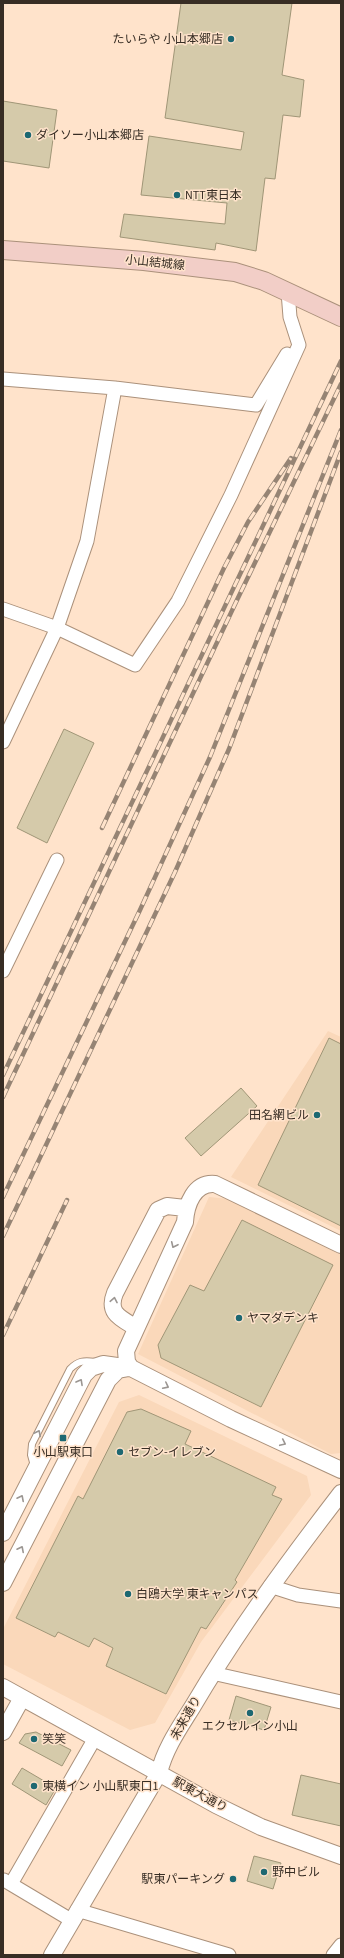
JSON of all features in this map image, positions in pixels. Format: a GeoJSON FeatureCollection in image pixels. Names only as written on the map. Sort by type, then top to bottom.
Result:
{"type":"FeatureCollection","features":[{"type":"Feature","properties":{"kind":"main road","name":"小山結城線"},"geometry":{"type":"LineString","coordinates":[[3,250],[144,261],[235,272],[264,281],[341,317]]}},
{"type":"Feature","properties":{"kind":"street"},"geometry":{"type":"LineString","coordinates":[[3,609],[58,628],[134,665],[178,601],[231,495],[299,345],[290,317],[295,295]]}},
{"type":"Feature","properties":{"kind":"street"},"geometry":{"type":"LineString","coordinates":[[3,379],[115,388],[256,405],[291,349],[299,345]]}},
{"type":"Feature","properties":{"kind":"street"},"geometry":{"type":"LineString","coordinates":[[3,742],[58,628],[87,541],[115,388]]}},
{"type":"Feature","properties":{"kind":"street"},"geometry":{"type":"LineString","coordinates":[[3,971],[58,860]]}},
{"type":"Feature","properties":{"kind":"street"},"geometry":{"type":"LineString","coordinates":[[131,1368],[127,1362],[126,1351],[185,1222],[185,1208],[197,1189],[208,1183],[215,1184],[341,1245]]}},
{"type":"Feature","properties":{"kind":"street"},"geometry":{"type":"LineString","coordinates":[[136,1327],[120,1318],[114,1312],[112,1305],[115,1293],[158,1210],[167,1206],[185,1208]]}},
{"type":"Feature","properties":{"kind":"street"},"geometry":{"type":"LineString","coordinates":[[3,1533],[84,1375],[96,1366],[109,1364],[131,1368],[231,1419],[341,1470]]}},
{"type":"Feature","properties":{"kind":"street"},"geometry":{"type":"LineString","coordinates":[[3,1583],[108,1380],[118,1370],[131,1368]]}},
{"type":"Feature","properties":{"kind":"street","name":"未来通り"},"geometry":{"type":"LineString","coordinates":[[52,1955],[74,1915],[159,1773],[163,1757],[212,1673],[270,1586],[341,1493]]}},
{"type":"Feature","properties":{"kind":"street"},"geometry":{"type":"LineString","coordinates":[[270,1586],[298,1595],[341,1601]]}},
{"type":"Feature","properties":{"kind":"street"},"geometry":{"type":"LineString","coordinates":[[212,1673],[341,1702]]}},
{"type":"Feature","properties":{"kind":"street","name":"駅東大通り"},"geometry":{"type":"LineString","coordinates":[[3,1687],[261,1827],[341,1856]]}},
{"type":"Feature","properties":{"kind":"street"},"geometry":{"type":"LineString","coordinates":[[3,1732],[22,1698]]}},
{"type":"Feature","properties":{"kind":"street"},"geometry":{"type":"LineString","coordinates":[[95,1738],[7,1882],[74,1915],[229,1955]]}},
{"type":"Feature","properties":{"kind":"street"},"geometry":{"type":"LineString","coordinates":[[333,1955],[341,1945]]}},
{"type":"Feature","properties":{"kind":"shaded area","name":"田名網ビル"},"geometry":{"type":"Polygon","coordinates":[[[328,1031],[341,1037],[341,1231],[231,1177],[328,1031]]]}},
{"type":"Feature","properties":{"kind":"shaded area"},"geometry":{"type":"Polygon","coordinates":[[[209,1197],[229,1199],[341,1255],[341,1453],[331,1454],[138,1354],[209,1197]]]}},
{"type":"Feature","properties":{"kind":"shaded area","name":"白鴎大学 東キャンパス"},"geometry":{"type":"Polygon","coordinates":[[[139,1395],[307,1476],[311,1495],[201,1642],[155,1723],[130,1730],[3,1664],[3,1629],[119,1402],[139,1395]]]}},
{"type":"Feature","properties":{"kind":"building"},"geometry":{"type":"Polygon","coordinates":[[[181,3],[292,3],[282,75],[304,80],[300,117],[283,115],[275,179],[265,178],[256,251],[216,243],[215,250],[120,237],[124,214],[225,224],[227,203],[141,195],[149,136],[241,150],[244,132],[165,118],[181,3]]]}},
{"type":"Feature","properties":{"kind":"building","name":"ダイソー小山本郷店"},"geometry":{"type":"Polygon","coordinates":[[[3,101],[57,110],[49,168],[3,161],[3,101]]]}},
{"type":"Feature","properties":{"kind":"building"},"geometry":{"type":"Polygon","coordinates":[[[64,729],[94,743],[47,843],[17,828],[64,729]]]}},
{"type":"Feature","properties":{"kind":"building","name":"田名網ビル"},"geometry":{"type":"Polygon","coordinates":[[[329,1038],[341,1044],[341,1226],[258,1185],[329,1038]]]}},
{"type":"Feature","properties":{"kind":"building"},"geometry":{"type":"Polygon","coordinates":[[[241,1088],[257,1106],[201,1156],[185,1138],[241,1088]]]}},
{"type":"Feature","properties":{"kind":"building","name":"ヤマダデンキ"},"geometry":{"type":"Polygon","coordinates":[[[242,1220],[333,1265],[261,1407],[161,1358],[158,1345],[190,1285],[204,1291],[242,1220]]]}},
{"type":"Feature","properties":{"kind":"building","name":"白鴎大学 東キャンパス"},"geometry":{"type":"Polygon","coordinates":[[[141,1409],[191,1431],[185,1444],[276,1487],[272,1495],[282,1499],[235,1580],[237,1582],[206,1629],[201,1627],[166,1694],[106,1666],[113,1648],[94,1638],[89,1647],[58,1632],[55,1637],[16,1618],[78,1496],[83,1499],[127,1412],[141,1409]]]}},
{"type":"Feature","properties":{"kind":"building","name":"エクセルイン小山"},"geometry":{"type":"Polygon","coordinates":[[[236,1696],[271,1707],[264,1730],[229,1720],[236,1696]]]}},
{"type":"Feature","properties":{"kind":"building"},"geometry":{"type":"Polygon","coordinates":[[[36,1732],[71,1750],[62,1766],[19,1743],[25,1734],[36,1732]]]}},
{"type":"Feature","properties":{"kind":"building","name":"東横イン 小山駅東口1"},"geometry":{"type":"Polygon","coordinates":[[[22,1768],[56,1788],[46,1805],[12,1784],[22,1768]]]}},
{"type":"Feature","properties":{"kind":"building"},"geometry":{"type":"Polygon","coordinates":[[[301,1775],[341,1784],[341,1826],[292,1815],[301,1775]]]}},
{"type":"Feature","properties":{"kind":"building","name":"野中ビル"},"geometry":{"type":"Polygon","coordinates":[[[254,1856],[281,1863],[273,1889],[247,1881],[254,1856]]]}},
{"type":"Feature","properties":{"kind":"railway"},"geometry":{"type":"LineString","coordinates":[[3,1075],[341,361]]}},
{"type":"Feature","properties":{"kind":"railway"},"geometry":{"type":"LineString","coordinates":[[3,1097],[237,600],[341,384]]}},
{"type":"Feature","properties":{"kind":"railway"},"geometry":{"type":"LineString","coordinates":[[3,1197],[140,910],[210,757],[341,430]]}},
{"type":"Feature","properties":{"kind":"railway"},"geometry":{"type":"LineString","coordinates":[[3,1236],[175,872],[229,749],[341,452]]}},
{"type":"Feature","properties":{"kind":"railway"},"geometry":{"type":"LineString","coordinates":[[102,828],[224,568],[248,522],[291,458]]}},
{"type":"Feature","properties":{"kind":"railway"},"geometry":{"type":"LineString","coordinates":[[3,1335],[67,1200]]}},
{"type":"Feature","properties":{"kind":"place","name":"たいらや 小山本郷店"},"geometry":{"type":"Point","coordinates":[231,39]}},
{"type":"Feature","properties":{"kind":"place","name":"ダイソー小山本郷店"},"geometry":{"type":"Point","coordinates":[28,135]}},
{"type":"Feature","properties":{"kind":"place","name":"NTT東日本"},"geometry":{"type":"Point","coordinates":[177,195]}},
{"type":"Feature","properties":{"kind":"place","name":"田名網ビル"},"geometry":{"type":"Point","coordinates":[317,1115]}},
{"type":"Feature","properties":{"kind":"place","name":"ヤマダデンキ"},"geometry":{"type":"Point","coordinates":[239,1318]}},
{"type":"Feature","properties":{"kind":"place","name":"小山駅東口"},"geometry":{"type":"Point","coordinates":[63,1438]}},
{"type":"Feature","properties":{"kind":"place","name":"セブン-イレブン"},"geometry":{"type":"Point","coordinates":[120,1452]}},
{"type":"Feature","properties":{"kind":"place","name":"白鴎大学 東キャンパス"},"geometry":{"type":"Point","coordinates":[128,1594]}},
{"type":"Feature","properties":{"kind":"place","name":"エクセルイン小山"},"geometry":{"type":"Point","coordinates":[250,1713]}},
{"type":"Feature","properties":{"kind":"place","name":"笑笑"},"geometry":{"type":"Point","coordinates":[34,1739]}},
{"type":"Feature","properties":{"kind":"place","name":"東横イン 小山駅東口1"},"geometry":{"type":"Point","coordinates":[34,1786]}},
{"type":"Feature","properties":{"kind":"place","name":"野中ビル"},"geometry":{"type":"Point","coordinates":[264,1872]}},
{"type":"Feature","properties":{"kind":"place","name":"駅東パーキング"},"geometry":{"type":"Point","coordinates":[233,1879]}}]}
